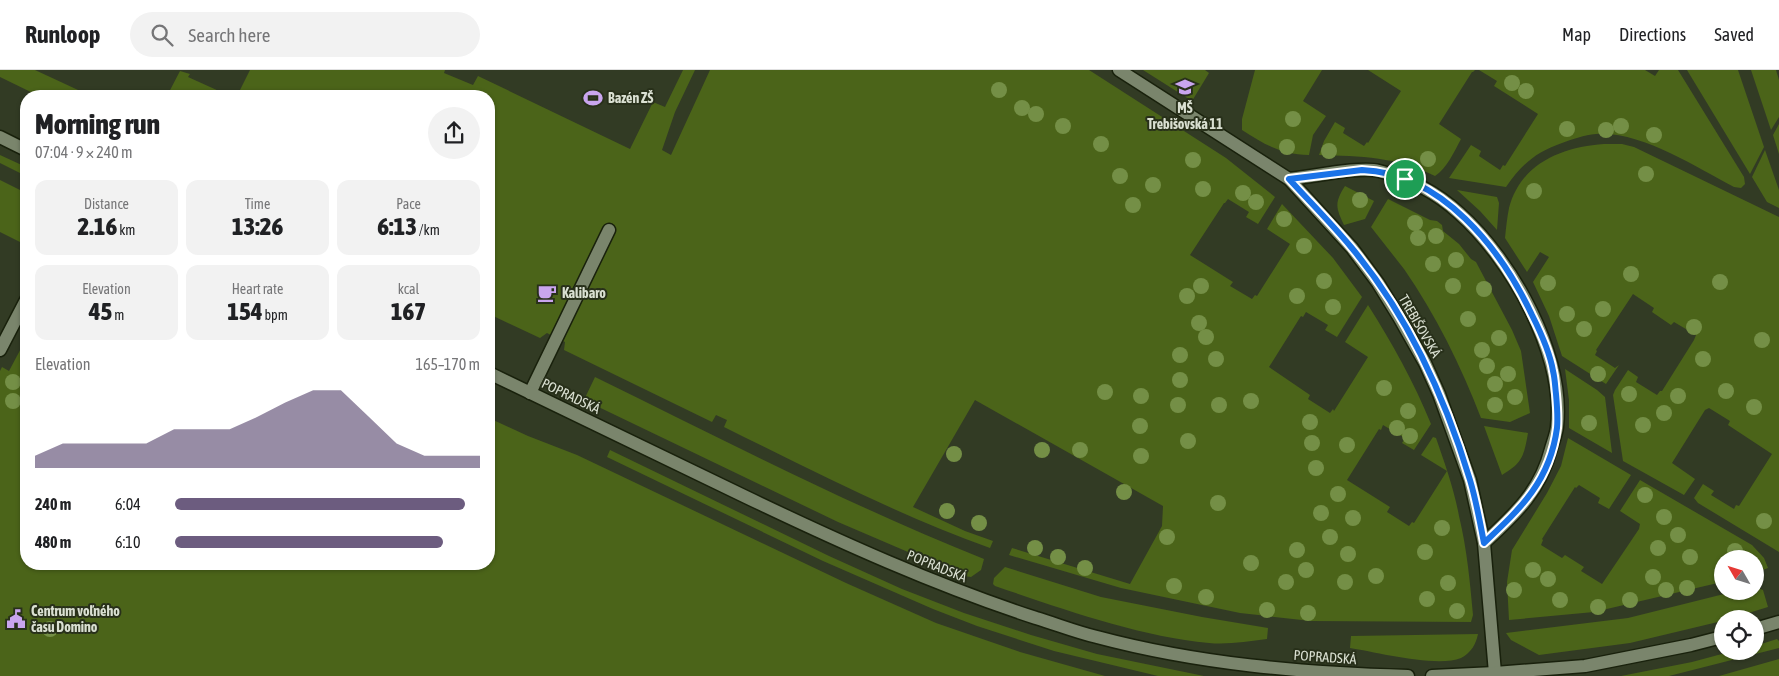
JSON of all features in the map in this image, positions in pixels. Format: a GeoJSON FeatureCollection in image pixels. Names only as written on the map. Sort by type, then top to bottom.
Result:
{"type":"FeatureCollection","features":[{"type":"Feature","properties":{"kind":"street","name":"TREBIŠOVSKÁ"},"geometry":{"type":"LineString","coordinates":[[1118,70],[1289,179],[1335,229],[1362,262],[1400,317],[1425,363],[1442,401],[1470,480],[1484,543],[1495,673]]}},
{"type":"Feature","properties":{"kind":"street"},"geometry":{"type":"LineString","coordinates":[[0,137],[20,147]]}},
{"type":"Feature","properties":{"kind":"street"},"geometry":{"type":"LineString","coordinates":[[1289,179],[1378,170],[1417,184],[1458,212],[1476,230],[1501,260],[1521,291],[1542,336],[1553,371],[1557,428],[1541,479],[1531,495],[1519,510],[1484,543]]}},
{"type":"Feature","properties":{"kind":"street"},"geometry":{"type":"LineString","coordinates":[[530,393],[609,230]]}},
{"type":"Feature","properties":{"kind":"street"},"geometry":{"type":"LineString","coordinates":[[0,350],[20,312]]}},
{"type":"Feature","properties":{"kind":"street","name":"POPRADSKÁ"},"geometry":{"type":"LineString","coordinates":[[495,376],[840,542],[979,599],[1079,632],[1169,654],[1250,665],[1339,674],[1408,676]]}},
{"type":"Feature","properties":{"kind":"street"},"geometry":{"type":"LineString","coordinates":[[1764,626],[1779,622]]}},
{"type":"Feature","properties":{"kind":"street"},"geometry":{"type":"LineString","coordinates":[[1432,676],[1585,666],[1714,639]]}},
{"type":"Feature","properties":{"kind":"green space"},"geometry":{"type":"Polygon","coordinates":[[[0,70],[35,70],[78,90],[27,90],[0,77],[0,70]]]}},
{"type":"Feature","properties":{"kind":"green space"},"geometry":{"type":"Polygon","coordinates":[[[250,70],[445,70],[444,73],[473,85],[478,76],[630,149],[653,102],[665,107],[683,70],[695,70],[675,112],[662,150],[671,155],[710,70],[1089,70],[1226,158],[1275,197],[1258,224],[1246,217],[1249,212],[1228,199],[1190,255],[1233,282],[1230,286],[1252,299],[1255,295],[1257,296],[1290,244],[1267,229],[1282,204],[1333,258],[1362,297],[1337,337],[1325,330],[1328,325],[1306,312],[1303,317],[1301,316],[1269,367],[1310,395],[1308,399],[1330,413],[1333,409],[1334,411],[1368,357],[1345,342],[1368,305],[1402,363],[1431,424],[1414,450],[1402,443],[1405,438],[1383,425],[1347,480],[1390,507],[1387,512],[1409,526],[1412,522],[1414,523],[1447,471],[1421,455],[1433,437],[1436,438],[1446,467],[1452,486],[1464,541],[1473,615],[1471,622],[1311,621],[1240,613],[1121,588],[1009,555],[1012,548],[1130,584],[1162,526],[1163,506],[975,400],[913,507],[965,531],[993,541],[990,548],[888,507],[724,427],[727,420],[716,415],[712,422],[564,350],[565,342],[547,333],[540,338],[495,317],[495,90],[240,90],[250,70]]]}},
{"type":"Feature","properties":{"kind":"green space","name":"MŠ Trebišovská 11"},"geometry":{"type":"Polygon","coordinates":[[[1143,70],[1205,70],[1209,73],[1192,101],[1143,70]]]}},
{"type":"Feature","properties":{"kind":"green space"},"geometry":{"type":"Polygon","coordinates":[[[1255,70],[1322,70],[1303,101],[1326,116],[1313,135],[1309,155],[1282,151],[1242,130],[1242,119],[1255,70]]]}},
{"type":"Feature","properties":{"kind":"green space"},"geometry":{"type":"Polygon","coordinates":[[[1368,70],[1475,70],[1439,124],[1461,139],[1447,164],[1435,176],[1393,161],[1364,157],[1319,155],[1324,141],[1335,122],[1345,128],[1343,133],[1364,146],[1368,143],[1401,91],[1368,70]]]}},
{"type":"Feature","properties":{"kind":"green space"},"geometry":{"type":"Polygon","coordinates":[[[1479,70],[1645,70],[1655,76],[1659,70],[1678,70],[1744,177],[1745,184],[1741,188],[1734,187],[1685,160],[1649,144],[1613,134],[1583,136],[1545,150],[1524,165],[1506,187],[1449,178],[1471,145],[1481,151],[1479,156],[1500,170],[1503,165],[1505,166],[1538,114],[1494,86],[1497,81],[1479,70]]]}},
{"type":"Feature","properties":{"kind":"green space"},"geometry":{"type":"Polygon","coordinates":[[[1687,70],[1738,70],[1764,147],[1750,174],[1687,70]]]}},
{"type":"Feature","properties":{"kind":"green space"},"geometry":{"type":"Polygon","coordinates":[[[1751,70],[1776,70],[1779,80],[1779,117],[1771,130],[1751,70]]]}},
{"type":"Feature","properties":{"kind":"green space"},"geometry":{"type":"Polygon","coordinates":[[[180,71],[190,74],[188,77],[217,90],[170,90],[180,71]]]}},
{"type":"Feature","properties":{"kind":"green space"},"geometry":{"type":"Polygon","coordinates":[[[1779,124],[1779,154],[1773,135],[1779,124]]]}},
{"type":"Feature","properties":{"kind":"green space"},"geometry":{"type":"Polygon","coordinates":[[[1604,144],[1622,144],[1634,147],[1779,217],[1779,552],[1698,503],[1694,498],[1703,484],[1714,491],[1711,495],[1734,509],[1736,505],[1739,506],[1772,454],[1728,425],[1730,421],[1709,408],[1705,410],[1672,463],[1695,479],[1684,495],[1623,461],[1613,395],[1615,390],[1628,370],[1638,377],[1636,382],[1657,395],[1662,391],[1696,335],[1674,322],[1671,325],[1652,312],[1654,308],[1633,294],[1596,350],[1595,355],[1615,368],[1619,365],[1606,384],[1562,356],[1549,316],[1533,282],[1549,257],[1540,252],[1527,272],[1505,238],[1509,208],[1515,192],[1523,179],[1533,169],[1545,160],[1573,149],[1604,144]]]}},
{"type":"Feature","properties":{"kind":"green space"},"geometry":{"type":"Polygon","coordinates":[[[1765,150],[1779,190],[1779,208],[1767,202],[1752,177],[1765,150]]]}},
{"type":"Feature","properties":{"kind":"green space"},"geometry":{"type":"Polygon","coordinates":[[[0,155],[20,164],[20,173],[0,163],[0,155]]]}},
{"type":"Feature","properties":{"kind":"green space"},"geometry":{"type":"Polygon","coordinates":[[[0,180],[20,190],[20,242],[0,232],[0,180]]]}},
{"type":"Feature","properties":{"kind":"green space"},"geometry":{"type":"Polygon","coordinates":[[[1345,186],[1374,201],[1365,219],[1344,225],[1337,206],[1345,186]]]}},
{"type":"Feature","properties":{"kind":"green space"},"geometry":{"type":"Polygon","coordinates":[[[1457,190],[1497,197],[1499,203],[1497,230],[1480,211],[1457,190]]]}},
{"type":"Feature","properties":{"kind":"green space"},"geometry":{"type":"Polygon","coordinates":[[[1388,199],[1430,220],[1437,221],[1442,225],[1443,231],[1476,262],[1521,351],[1530,413],[1510,422],[1481,418],[1456,360],[1427,304],[1404,269],[1371,227],[1388,199]]]}},
{"type":"Feature","properties":{"kind":"green space"},"geometry":{"type":"Polygon","coordinates":[[[20,350],[20,570],[495,570],[495,421],[577,455],[846,583],[936,623],[1020,652],[1105,676],[0,676],[0,371],[2,367],[9,371],[20,350]]]}},
{"type":"Feature","properties":{"kind":"green space"},"geometry":{"type":"Polygon","coordinates":[[[1565,369],[1605,397],[1612,453],[1569,428],[1569,400],[1565,369]]]}},
{"type":"Feature","properties":{"kind":"green space"},"geometry":{"type":"Polygon","coordinates":[[[595,377],[836,495],[984,559],[981,570],[971,577],[964,576],[838,522],[584,400],[595,377]]]}},
{"type":"Feature","properties":{"kind":"green space"},"geometry":{"type":"Polygon","coordinates":[[[1484,426],[1528,433],[1521,458],[1509,471],[1502,475],[1484,426]]]}},
{"type":"Feature","properties":{"kind":"green space"},"geometry":{"type":"Polygon","coordinates":[[[1568,438],[1631,475],[1609,509],[1598,503],[1600,498],[1579,485],[1575,487],[1542,539],[1541,545],[1562,558],[1565,555],[1584,567],[1581,571],[1602,584],[1639,529],[1640,524],[1620,511],[1640,480],[1752,545],[1757,550],[1714,550],[1714,584],[1594,612],[1509,620],[1507,582],[1512,550],[1547,493],[1561,466],[1568,438]]]}},
{"type":"Feature","properties":{"kind":"green space"},"geometry":{"type":"Polygon","coordinates":[[[610,450],[829,556],[902,589],[964,613],[1097,654],[1204,676],[1158,676],[1054,651],[977,626],[823,561],[607,457],[610,450]]]}},
{"type":"Feature","properties":{"kind":"green space"},"geometry":{"type":"Polygon","coordinates":[[[1764,558],[1768,568],[1764,570],[1764,558]]]}},
{"type":"Feature","properties":{"kind":"green space"},"geometry":{"type":"Polygon","coordinates":[[[1005,567],[1101,597],[1268,628],[1267,639],[1231,643],[1209,643],[1128,628],[1047,604],[995,586],[993,584],[994,578],[1005,567]]]}},
{"type":"Feature","properties":{"kind":"green space"},"geometry":{"type":"Polygon","coordinates":[[[1764,593],[1768,607],[1758,610],[1714,610],[1714,623],[1630,643],[1539,655],[1511,640],[1506,633],[1628,618],[1714,596],[1714,600],[1764,600],[1764,593]]]}},
{"type":"Feature","properties":{"kind":"green space"},"geometry":{"type":"Polygon","coordinates":[[[1478,634],[1468,654],[1450,661],[1390,656],[1350,648],[1351,636],[1478,634]]]}},
{"type":"Feature","properties":{"kind":"green space"},"geometry":{"type":"Polygon","coordinates":[[[1777,639],[1779,641],[1779,648],[1764,652],[1764,643],[1777,639]]]}},
{"type":"Feature","properties":{"kind":"green space"},"geometry":{"type":"Polygon","coordinates":[[[1714,656],[1714,660],[1732,660],[1669,676],[1621,676],[1714,656]]]}},
{"type":"Feature","properties":{"kind":"green space"},"geometry":{"type":"Polygon","coordinates":[[[1779,659],[1779,676],[1719,676],[1779,659]]]}},
{"type":"Feature","properties":{"kind":"place","name":"MŠ Trebišovská 11"},"geometry":{"type":"Point","coordinates":[1185,87]}},
{"type":"Feature","properties":{"kind":"place","name":"Bazén ZŠ"},"geometry":{"type":"Point","coordinates":[593,98]}},
{"type":"Feature","properties":{"kind":"place","name":"Kalibaro"},"geometry":{"type":"Point","coordinates":[547,293]}},
{"type":"Feature","properties":{"kind":"place","name":"Centrum voľného času Domino"},"geometry":{"type":"Point","coordinates":[16,619]}},
{"type":"Feature","properties":{"kind":"route"},"geometry":{"type":"LineString","coordinates":[[1362,170],[1378,170],[1405,179],[1432,193],[1458,212],[1501,260],[1521,291],[1542,336],[1553,371],[1557,428],[1541,479],[1519,510],[1484,543],[1470,480],[1439,394],[1425,363],[1400,317],[1378,283],[1352,248],[1289,179],[1362,170]]}}]}
